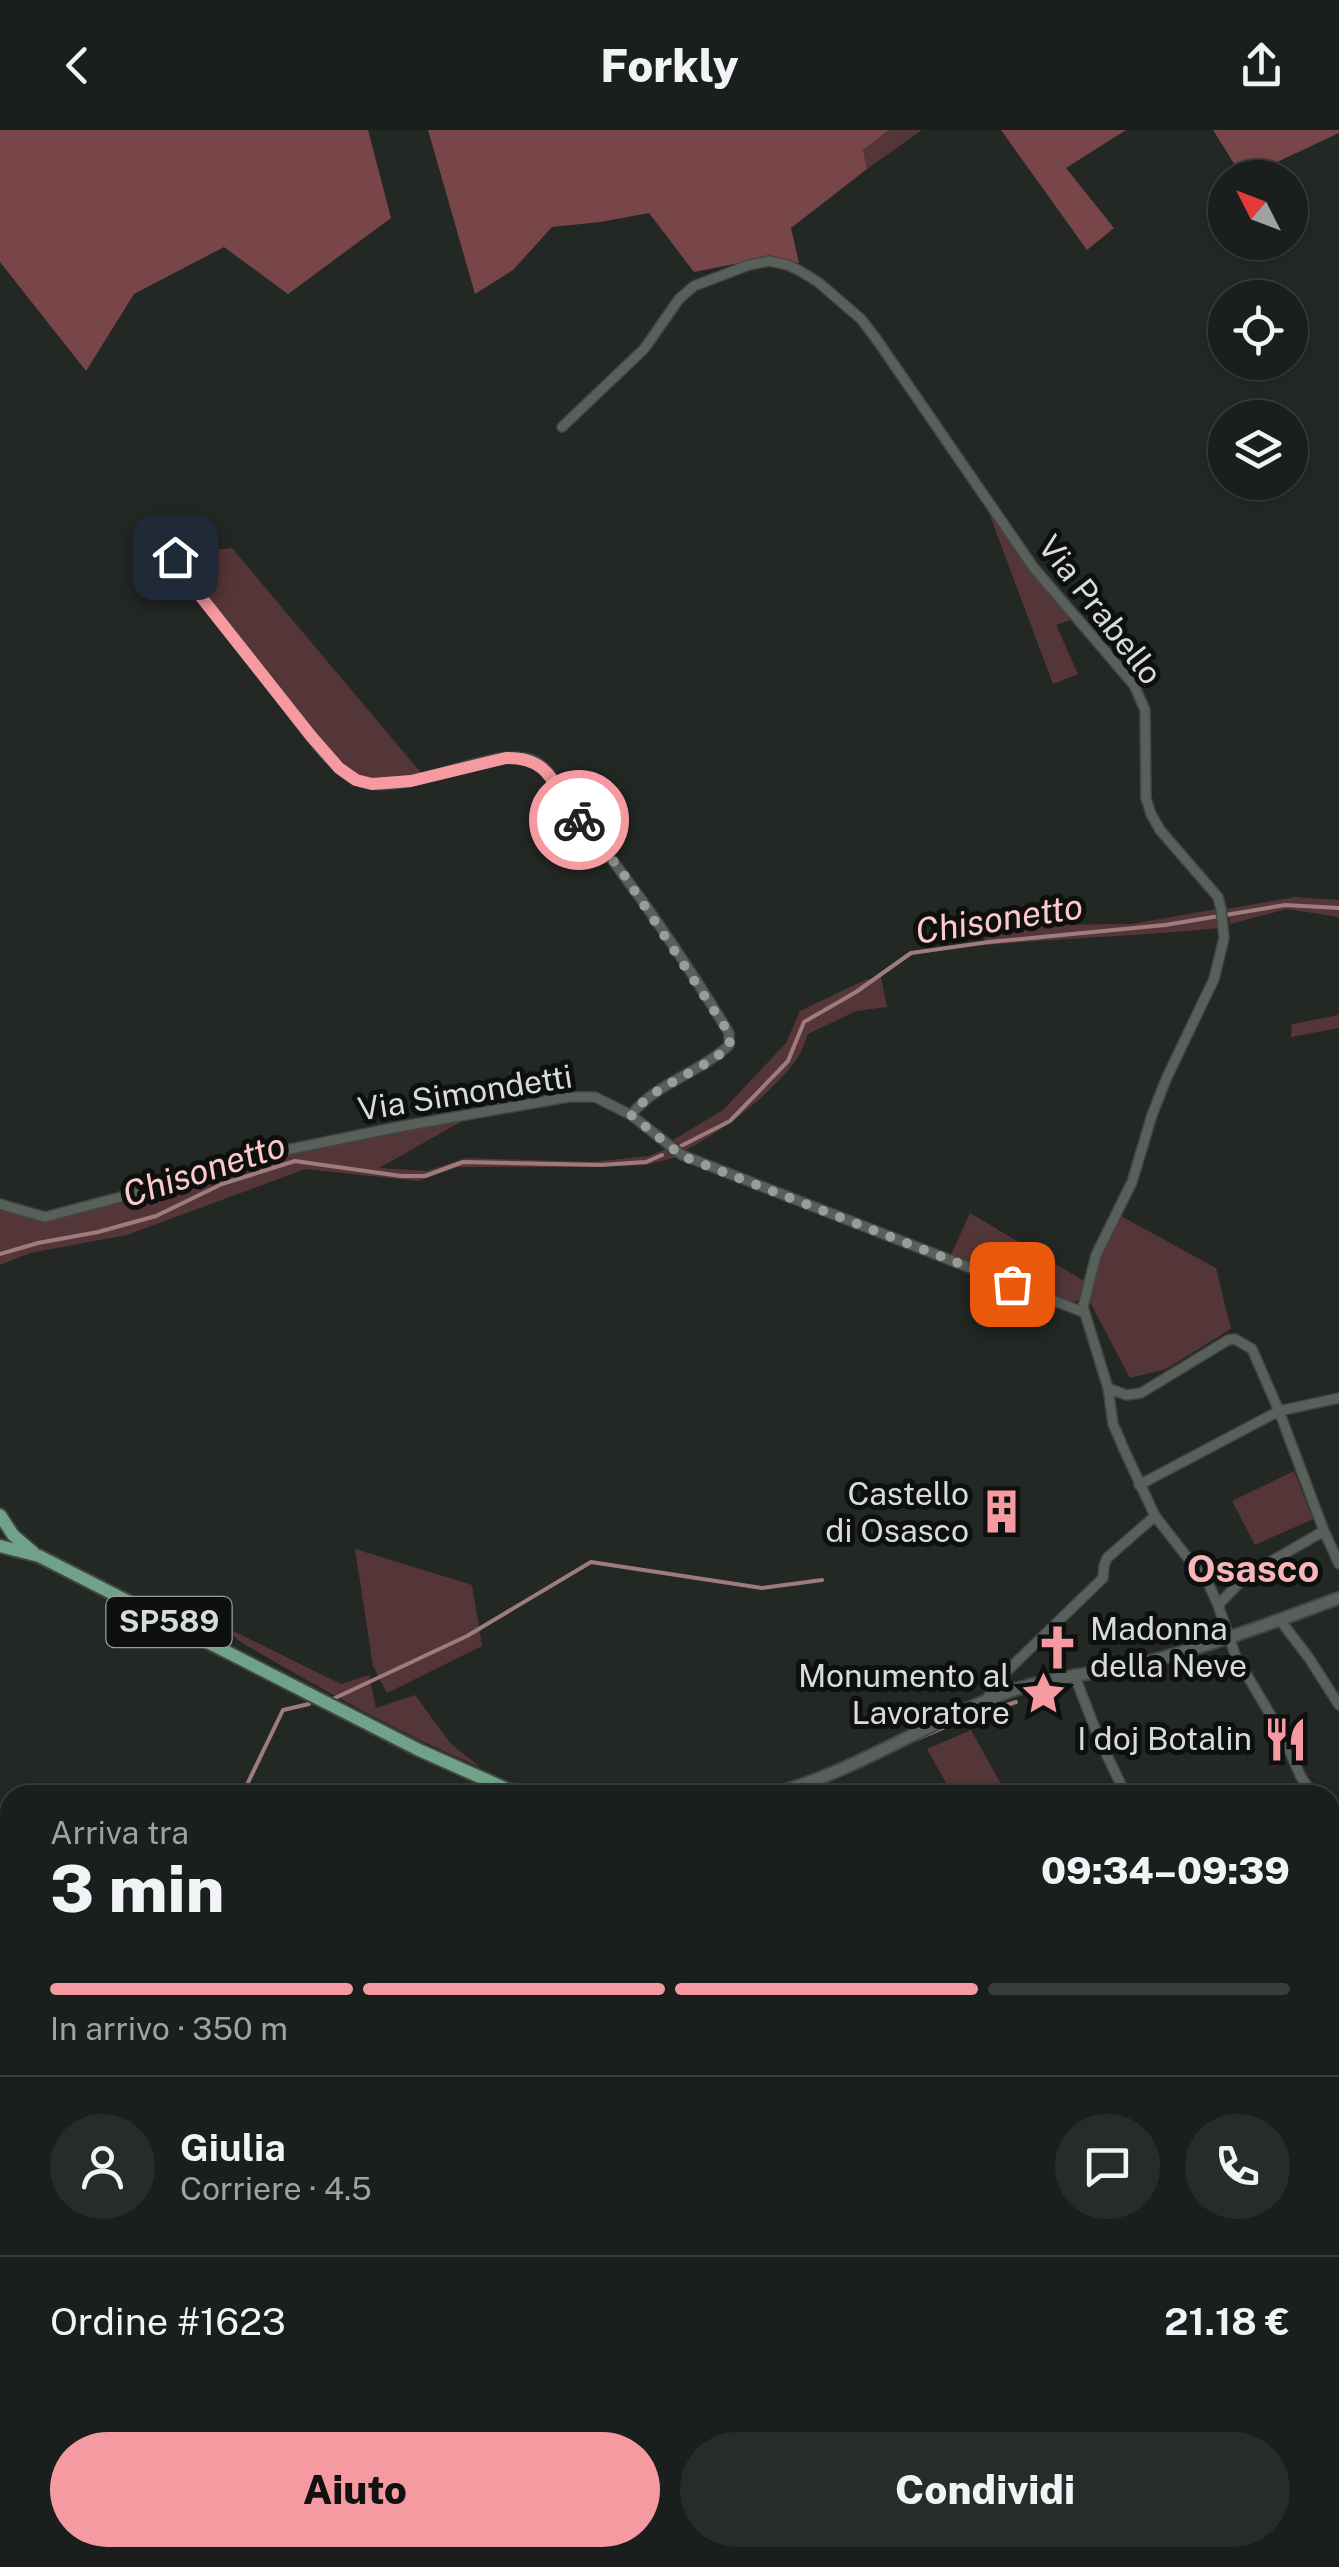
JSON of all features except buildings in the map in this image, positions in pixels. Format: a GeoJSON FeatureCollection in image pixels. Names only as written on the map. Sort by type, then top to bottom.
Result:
{"type":"FeatureCollection","features":[{"type":"Feature","properties":{"kind":"main road","name":"SP589"},"geometry":{"type":"LineString","coordinates":[[0,1517],[0,1526]]}},
{"type":"Feature","properties":{"kind":"main road","name":"SP589"},"geometry":{"type":"LineString","coordinates":[[0,1517],[13,1535],[38,1556]]}},
{"type":"Feature","properties":{"kind":"main road","name":"SP589"},"geometry":{"type":"LineString","coordinates":[[0,1546],[38,1556],[419,1750],[498,1785]]}},
{"type":"Feature","properties":{"kind":"street","name":"Via Prabello"},"geometry":{"type":"LineString","coordinates":[[562,427],[644,349],[666,314],[694,286],[769,261],[788,265],[818,282],[861,319],[1034,568],[1134,685],[1145,710],[1146,798],[1151,814],[1160,830],[1218,897],[1224,938],[1214,979],[1167,1077],[1132,1182],[1096,1254],[1083,1312]]}},
{"type":"Feature","properties":{"kind":"street"},"geometry":{"type":"LineString","coordinates":[[175,557],[194,588],[311,736],[339,768],[356,780],[372,784],[411,781],[506,758],[524,757],[541,765],[575,816],[629,883],[729,1033],[730,1046],[642,1101],[631,1115]]}},
{"type":"Feature","properties":{"kind":"street","name":"Via Simondetti"},"geometry":{"type":"LineString","coordinates":[[0,1204],[45,1217],[238,1160],[398,1127],[568,1097],[595,1097],[631,1115],[682,1156],[1083,1312]]}},
{"type":"Feature","properties":{"kind":"street"},"geometry":{"type":"LineString","coordinates":[[1083,1312],[1108,1388],[1113,1424],[1139,1485],[1155,1516],[1209,1585],[1236,1657],[1282,1734],[1306,1785]]}},
{"type":"Feature","properties":{"kind":"street"},"geometry":{"type":"LineString","coordinates":[[1108,1388],[1126,1395],[1141,1393],[1228,1340],[1235,1339],[1252,1349],[1339,1564]]}},
{"type":"Feature","properties":{"kind":"street"},"geometry":{"type":"LineString","coordinates":[[1139,1485],[1278,1411],[1339,1398]]}},
{"type":"Feature","properties":{"kind":"street"},"geometry":{"type":"LineString","coordinates":[[986,1701],[996,1682],[1103,1578],[1108,1558],[1155,1516]]}},
{"type":"Feature","properties":{"kind":"street"},"geometry":{"type":"LineString","coordinates":[[1218,1605],[1247,1575],[1324,1531]]}},
{"type":"Feature","properties":{"kind":"street"},"geometry":{"type":"LineString","coordinates":[[796,1785],[1028,1686],[1074,1674],[1112,1670],[1228,1638],[1339,1598]]}},
{"type":"Feature","properties":{"kind":"street"},"geometry":{"type":"LineString","coordinates":[[1280,1620],[1339,1705]]}},
{"type":"Feature","properties":{"kind":"street"},"geometry":{"type":"LineString","coordinates":[[1074,1674],[1121,1785]]}},
{"type":"Feature","properties":{"kind":"shaded area"},"geometry":{"type":"Polygon","coordinates":[[[0,130],[368,130],[391,218],[288,294],[224,247],[134,294],[86,371],[0,262],[0,130]]]}},
{"type":"Feature","properties":{"kind":"shaded area"},"geometry":{"type":"Polygon","coordinates":[[[428,130],[889,130],[863,150],[867,169],[791,228],[799,263],[769,257],[694,272],[649,213],[552,227],[513,270],[475,294],[428,130]]]}},
{"type":"Feature","properties":{"kind":"shaded area"},"geometry":{"type":"Polygon","coordinates":[[[889,130],[922,130],[867,169],[863,150],[889,130]]]}},
{"type":"Feature","properties":{"kind":"shaded area"},"geometry":{"type":"Polygon","coordinates":[[[1001,130],[1126,130],[1066,168],[1114,228],[1087,250],[1001,130]]]}},
{"type":"Feature","properties":{"kind":"shaded area"},"geometry":{"type":"Polygon","coordinates":[[[1213,130],[1339,130],[1281,160],[1232,160],[1213,130]]]}},
{"type":"Feature","properties":{"kind":"shaded area"},"geometry":{"type":"Polygon","coordinates":[[[986,505],[1016,551],[1073,619],[1056,625],[1078,674],[1053,684],[986,505]]]}},
{"type":"Feature","properties":{"kind":"shaded area"},"geometry":{"type":"Polygon","coordinates":[[[232,548],[422,774],[388,781],[363,778],[345,769],[318,742],[216,611],[178,554],[232,548]]]}},
{"type":"Feature","properties":{"kind":"shaded area"},"geometry":{"type":"Polygon","coordinates":[[[1295,897],[1339,900],[1339,917],[1287,909],[1230,924],[1227,909],[1295,897]]]}},
{"type":"Feature","properties":{"kind":"shaded area"},"geometry":{"type":"Polygon","coordinates":[[[1217,909],[1219,928],[987,945],[983,939],[1013,925],[1132,924],[1217,909]]]}},
{"type":"Feature","properties":{"kind":"shaded area"},"geometry":{"type":"Polygon","coordinates":[[[881,977],[887,1007],[856,1011],[808,1034],[794,1063],[744,1112],[686,1150],[673,1140],[723,1110],[786,1043],[800,1011],[865,980],[881,977]]]}},
{"type":"Feature","properties":{"kind":"shaded area"},"geometry":{"type":"Polygon","coordinates":[[[1339,1015],[1339,1028],[1291,1037],[1292,1024],[1339,1015]]]}},
{"type":"Feature","properties":{"kind":"shaded area"},"geometry":{"type":"Polygon","coordinates":[[[466,1119],[379,1168],[427,1171],[466,1158],[591,1162],[649,1156],[666,1149],[676,1157],[646,1165],[458,1167],[418,1181],[305,1169],[127,1235],[30,1253],[0,1265],[0,1207],[34,1220],[121,1203],[242,1163],[466,1119]]]}},
{"type":"Feature","properties":{"kind":"shaded area"},"geometry":{"type":"Polygon","coordinates":[[[970,1213],[1084,1281],[1078,1301],[1070,1302],[951,1255],[970,1213]]]}},
{"type":"Feature","properties":{"kind":"shaded area"},"geometry":{"type":"Polygon","coordinates":[[[1119,1215],[1216,1268],[1231,1329],[1166,1369],[1130,1378],[1089,1300],[1100,1255],[1119,1215]]]}},
{"type":"Feature","properties":{"kind":"shaded area"},"geometry":{"type":"Polygon","coordinates":[[[1294,1471],[1313,1519],[1255,1545],[1232,1501],[1294,1471]]]}},
{"type":"Feature","properties":{"kind":"shaded area"},"geometry":{"type":"Polygon","coordinates":[[[355,1549],[472,1585],[482,1646],[387,1693],[373,1666],[355,1549]]]}},
{"type":"Feature","properties":{"kind":"shaded area"},"geometry":{"type":"Polygon","coordinates":[[[227,1628],[341,1684],[369,1675],[376,1708],[415,1695],[451,1744],[480,1767],[328,1692],[239,1641],[227,1628]]]}},
{"type":"Feature","properties":{"kind":"shaded area"},"geometry":{"type":"Polygon","coordinates":[[[971,1730],[1001,1785],[947,1785],[927,1749],[971,1730]]]}},
{"type":"Feature","properties":{"kind":"waterway","name":"Chisonetto"},"geometry":{"type":"LineString","coordinates":[[681,1146],[730,1121],[788,1061],[804,1022],[911,953],[1165,925],[1285,905],[1339,908]]}},
{"type":"Feature","properties":{"kind":"waterway","name":"Chisonetto"},"geometry":{"type":"LineString","coordinates":[[0,1254],[156,1216],[222,1184],[295,1161],[425,1176],[463,1162],[601,1165],[646,1162],[662,1155]]}},
{"type":"Feature","properties":{"kind":"waterway","name":"Chisonetto"},"geometry":{"type":"LineString","coordinates":[[335,1698],[467,1636],[591,1562],[762,1588],[822,1580]]}},
{"type":"Feature","properties":{"kind":"waterway"},"geometry":{"type":"LineString","coordinates":[[915,1740],[1016,1702]]}},
{"type":"Feature","properties":{"kind":"waterway","name":"Chisonetto"},"geometry":{"type":"LineString","coordinates":[[247,1785],[283,1710],[309,1704]]}},
{"type":"Feature","properties":{"kind":"way so far"},"geometry":{"type":"LineString","coordinates":[[579,820],[620,869],[729,1033],[730,1046],[642,1101],[631,1115],[682,1156],[1012,1284]]}},
{"type":"Feature","properties":{"kind":"place","name":"Castello di Osasco"},"geometry":{"type":"Point","coordinates":[1002,1512]}},
{"type":"Feature","properties":{"kind":"place","name":"Madonna della Neve"},"geometry":{"type":"Point","coordinates":[1057,1647]}},
{"type":"Feature","properties":{"kind":"place","name":"Monumento al Lavoratore"},"geometry":{"type":"Point","coordinates":[1043,1694]}},
{"type":"Feature","properties":{"kind":"place","name":"I doj Botalin"},"geometry":{"type":"Point","coordinates":[1285,1739]}},
{"type":"Feature","properties":{"kind":"district","name":"Osasco"},"geometry":{"type":"Point","coordinates":[1253,1569]}},
{"type":"Feature","properties":{"kind":"route"},"geometry":{"type":"LineString","coordinates":[[175,557],[194,588],[311,736],[339,768],[356,780],[392,784],[524,757],[541,765],[579,820]]}}]}
